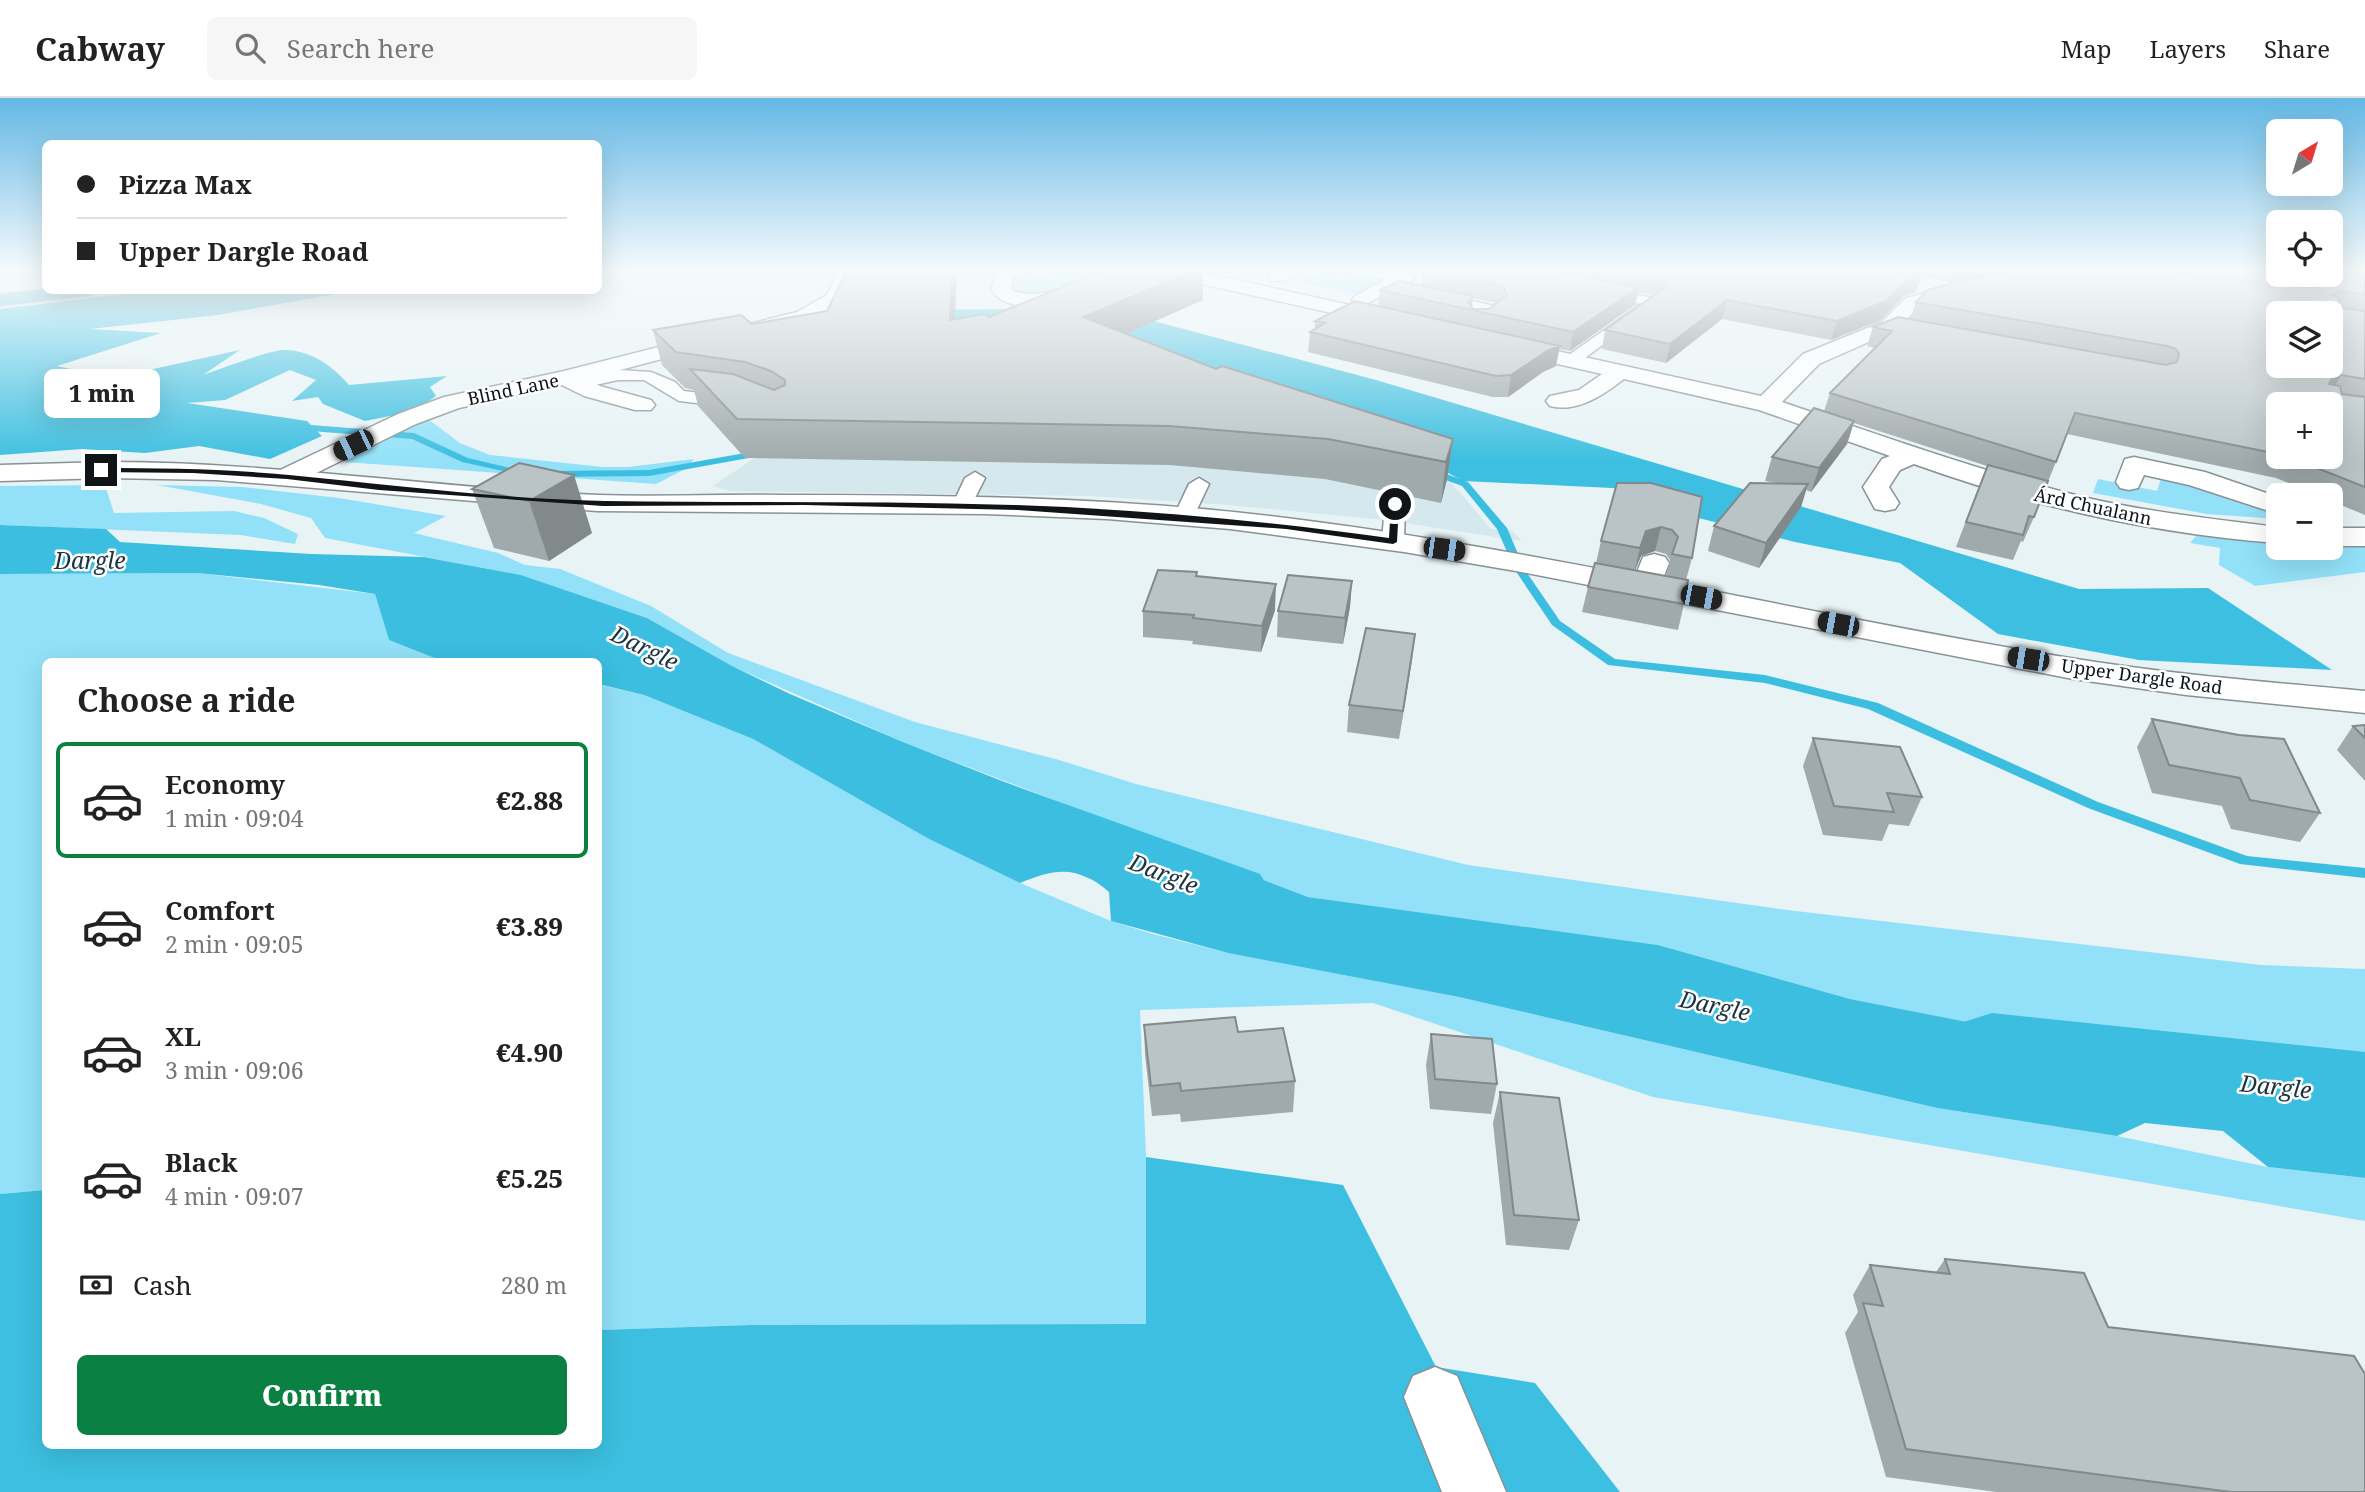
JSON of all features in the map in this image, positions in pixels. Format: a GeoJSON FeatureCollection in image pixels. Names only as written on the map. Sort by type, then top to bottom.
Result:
{"type":"FeatureCollection","features":[{"type":"Feature","properties":{"kind":"street","name":"Blind Lane"},"geometry":{"type":"LineString","coordinates":[[287,477],[407,419],[452,402],[571,381],[737,333]]}},
{"type":"Feature","properties":{"kind":"street"},"geometry":{"type":"LineString","coordinates":[[1766,404],[1811,359],[1872,333]]}},
{"type":"Feature","properties":{"kind":"street","name":"Árd Chualann"},"geometry":{"type":"LineString","coordinates":[[1456,334],[1766,404],[1911,456],[2015,489],[2106,511],[2185,525],[2266,534]]}},
{"type":"Feature","properties":{"kind":"street"},"geometry":{"type":"LineString","coordinates":[[1558,401],[1586,396],[1621,371]]}},
{"type":"Feature","properties":{"kind":"street"},"geometry":{"type":"LineString","coordinates":[[571,381],[643,405]]}},
{"type":"Feature","properties":{"kind":"street"},"geometry":{"type":"LineString","coordinates":[[1885,503],[1876,487],[1891,466],[1911,456]]}},
{"type":"Feature","properties":{"kind":"street"},"geometry":{"type":"LineString","coordinates":[[2129,482],[2134,464],[2196,478],[2266,502]]}},
{"type":"Feature","properties":{"kind":"street","name":"Upper Dargle Road"},"geometry":{"type":"LineString","coordinates":[[0,473],[81,470],[193,471],[287,477],[379,488],[603,503],[962,506],[1183,518],[1286,527],[1537,565],[1650,575],[1975,650],[2186,685],[2365,702]]}},
{"type":"Feature","properties":{"kind":"street"},"geometry":{"type":"LineString","coordinates":[[1436,1397],[1474,1492]]}},
{"type":"Feature","properties":{"kind":"lane"},"geometry":{"type":"LineString","coordinates":[[1572,360],[1610,333]]}},
{"type":"Feature","properties":{"kind":"lane"},"geometry":{"type":"LineString","coordinates":[[571,381],[639,373],[669,383],[679,396],[747,405]]}},
{"type":"Feature","properties":{"kind":"lane"},"geometry":{"type":"LineString","coordinates":[[962,506],[975,478]]}},
{"type":"Feature","properties":{"kind":"lane"},"geometry":{"type":"LineString","coordinates":[[1183,518],[1199,484]]}},
{"type":"Feature","properties":{"kind":"lane"},"geometry":{"type":"LineString","coordinates":[[1393,542],[1395,504]]}},
{"type":"Feature","properties":{"kind":"shaded area"},"geometry":{"type":"Polygon","coordinates":[[[0,333],[161,333],[57,366],[112,378],[240,350],[203,375],[276,351],[293,350],[320,360],[336,371],[349,385],[447,376],[430,387],[436,396],[415,411],[365,421],[323,404],[318,397],[292,401],[316,380],[290,370],[225,400],[187,403],[307,421],[322,436],[270,459],[199,446],[145,453],[82,449],[0,455],[0,333]]]}},
{"type":"Feature","properties":{"kind":"shaded area"},"geometry":{"type":"Polygon","coordinates":[[[972,333],[1199,333],[1376,380],[2079,589],[2208,588],[2332,670],[2139,660],[1998,634],[1900,563],[1795,542],[1642,504],[1633,489],[1463,481],[1422,459],[972,333]]]}},
{"type":"Feature","properties":{"kind":"shaded area"},"geometry":{"type":"Polygon","coordinates":[[[920,412],[1415,461],[1450,481],[1491,529],[1511,530],[1522,541],[1385,520],[1216,504],[1090,496],[730,491],[713,486],[753,459],[920,412]]]}},
{"type":"Feature","properties":{"kind":"shaded area"},"geometry":{"type":"Polygon","coordinates":[[[428,419],[460,443],[490,455],[603,467],[628,467],[694,459],[687,468],[656,484],[344,462],[369,446],[428,419]]]}},
{"type":"Feature","properties":{"kind":"shaded area"},"geometry":{"type":"Polygon","coordinates":[[[2169,478],[2266,509],[2266,518],[2207,514],[2093,493],[2098,479],[2157,491],[2161,479],[2169,478]]]}},
{"type":"Feature","properties":{"kind":"shaded area"},"geometry":{"type":"Polygon","coordinates":[[[105,485],[114,513],[234,511],[264,518],[298,534],[295,544],[240,535],[0,525],[0,486],[105,485]]]}},
{"type":"Feature","properties":{"kind":"shaded area"},"geometry":{"type":"Polygon","coordinates":[[[157,485],[242,487],[339,498],[446,516],[414,533],[498,553],[525,565],[560,569],[651,606],[728,653],[915,722],[1059,760],[1136,784],[1468,865],[1787,910],[2261,965],[2365,969],[2365,1072],[2034,1035],[1850,999],[1658,945],[1308,897],[903,742],[732,666],[647,618],[521,575],[325,538],[311,518],[261,504],[157,485]]]}},
{"type":"Feature","properties":{"kind":"shaded area"},"geometry":{"type":"Polygon","coordinates":[[[2197,535],[2266,542],[2266,560],[2343,560],[2343,547],[2365,547],[2365,572],[2255,586],[2219,565],[2220,548],[2190,543],[2197,535]]]}},
{"type":"Feature","properties":{"kind":"shaded area"},"geometry":{"type":"Polygon","coordinates":[[[197,573],[375,594],[389,640],[434,658],[42,658],[42,1190],[0,1194],[0,574],[197,573]]]}},
{"type":"Feature","properties":{"kind":"shaded area"},"geometry":{"type":"Polygon","coordinates":[[[602,685],[644,695],[753,739],[929,839],[1020,883],[1111,921],[1153,934],[1228,953],[1459,997],[1937,1108],[2117,1136],[2268,1167],[2365,1178],[2365,1221],[1653,1097],[1373,1003],[1140,1010],[1146,1157],[1146,1324],[751,1325],[602,1330],[602,685]]]}},
{"type":"Feature","properties":{"kind":"shaded area"},"geometry":{"type":"Polygon","coordinates":[[[1146,1157],[1343,1185],[1436,1367],[1535,1383],[1620,1492],[0,1492],[0,1194],[42,1190],[42,1449],[602,1449],[602,1330],[751,1325],[1146,1324],[1146,1157]]]}},
{"type":"Feature","properties":{"kind":"water"},"geometry":{"type":"Polygon","coordinates":[[[0,525],[106,529],[120,542],[311,554],[424,557],[521,575],[647,618],[732,666],[790,694],[1073,809],[1072,821],[1077,834],[1088,844],[1104,852],[1143,857],[1178,847],[1308,897],[1658,945],[1850,999],[2034,1035],[2083,1053],[2126,1076],[2153,1085],[2175,1084],[2222,1055],[2365,1072],[2365,1178],[2268,1167],[2223,1131],[2145,1123],[2117,1136],[1937,1108],[1459,997],[1228,953],[1111,921],[1109,892],[1087,877],[1077,873],[1056,872],[1020,883],[929,839],[753,739],[644,695],[602,685],[602,658],[434,658],[389,640],[375,594],[319,585],[197,573],[0,574],[0,525]]]}},
{"type":"Feature","properties":{"kind":"building"},"geometry":{"type":"Polygon","coordinates":[[[656,333],[1124,333],[1216,369],[1222,366],[1453,439],[1446,462],[1328,439],[1169,426],[737,419],[690,369],[733,374],[774,390],[785,385],[785,380],[771,371],[745,362],[676,352],[656,333]]]}},
{"type":"Feature","properties":{"kind":"building"},"geometry":{"type":"Polygon","coordinates":[[[1314,333],[1501,333],[1560,346],[1547,351],[1511,375],[1496,376],[1314,333]]]}},
{"type":"Feature","properties":{"kind":"building"},"geometry":{"type":"Polygon","coordinates":[[[1619,333],[1684,333],[1670,344],[1619,333]]]}},
{"type":"Feature","properties":{"kind":"building"},"geometry":{"type":"Polygon","coordinates":[[[1890,333],[1988,333],[2166,365],[2177,362],[2179,354],[2176,349],[2093,333],[2266,333],[2266,378],[2332,378],[2329,384],[2340,386],[2342,392],[2266,392],[2266,452],[2075,413],[2056,462],[1830,393],[1890,333]]]}},
{"type":"Feature","properties":{"kind":"building"},"geometry":{"type":"Polygon","coordinates":[[[2343,333],[2365,333],[2365,379],[2343,375],[2343,333]]]}},
{"type":"Feature","properties":{"kind":"building"},"geometry":{"type":"Polygon","coordinates":[[[2343,394],[2365,397],[2365,487],[2319,469],[2343,469],[2343,394]]]}},
{"type":"Feature","properties":{"kind":"building"},"geometry":{"type":"Polygon","coordinates":[[[1814,408],[1854,421],[1819,468],[1772,457],[1814,408]]]}},
{"type":"Feature","properties":{"kind":"building"},"geometry":{"type":"Polygon","coordinates":[[[519,463],[574,475],[529,501],[472,489],[519,463]]]}},
{"type":"Feature","properties":{"kind":"building"},"geometry":{"type":"Polygon","coordinates":[[[1988,465],[2048,481],[2034,517],[2029,516],[2023,535],[1966,522],[1988,465]]]}},
{"type":"Feature","properties":{"kind":"building"},"geometry":{"type":"Polygon","coordinates":[[[1617,483],[1651,483],[1702,497],[1692,558],[1672,554],[1678,537],[1672,530],[1661,527],[1646,531],[1640,548],[1601,541],[1617,483]]]}},
{"type":"Feature","properties":{"kind":"building"},"geometry":{"type":"Polygon","coordinates":[[[1750,483],[1808,484],[1766,543],[1714,526],[1750,483]]]}},
{"type":"Feature","properties":{"kind":"building"},"geometry":{"type":"Polygon","coordinates":[[[1595,563],[1688,580],[1684,604],[1588,587],[1595,563]]]}},
{"type":"Feature","properties":{"kind":"building"},"geometry":{"type":"Polygon","coordinates":[[[1158,570],[1197,572],[1196,576],[1276,584],[1262,626],[1193,618],[1194,615],[1143,611],[1158,570]]]}},
{"type":"Feature","properties":{"kind":"building"},"geometry":{"type":"Polygon","coordinates":[[[1288,575],[1352,581],[1345,618],[1278,611],[1288,575]]]}},
{"type":"Feature","properties":{"kind":"building"},"geometry":{"type":"Polygon","coordinates":[[[1366,628],[1415,634],[1403,711],[1349,705],[1366,628]]]}},
{"type":"Feature","properties":{"kind":"building"},"geometry":{"type":"Polygon","coordinates":[[[2152,719],[2239,735],[2284,739],[2320,813],[2250,800],[2240,778],[2169,765],[2152,719]]]}},
{"type":"Feature","properties":{"kind":"building"},"geometry":{"type":"Polygon","coordinates":[[[2365,725],[2365,738],[2353,726],[2365,725]]]}},
{"type":"Feature","properties":{"kind":"building"},"geometry":{"type":"Polygon","coordinates":[[[1813,738],[1900,747],[1922,797],[1887,793],[1894,812],[1834,806],[1813,738]]]}},
{"type":"Feature","properties":{"kind":"building"},"geometry":{"type":"Polygon","coordinates":[[[1235,1017],[1238,1032],[1283,1028],[1295,1081],[1181,1091],[1180,1083],[1151,1086],[1144,1025],[1235,1017]]]}},
{"type":"Feature","properties":{"kind":"building"},"geometry":{"type":"Polygon","coordinates":[[[1431,1034],[1492,1039],[1497,1084],[1435,1079],[1431,1034]]]}},
{"type":"Feature","properties":{"kind":"building"},"geometry":{"type":"Polygon","coordinates":[[[1500,1092],[1559,1098],[1579,1220],[1514,1215],[1500,1092]]]}},
{"type":"Feature","properties":{"kind":"building"},"geometry":{"type":"Polygon","coordinates":[[[1945,1259],[2084,1273],[2108,1327],[2354,1356],[2365,1374],[2365,1492],[2231,1492],[1906,1449],[1863,1303],[1883,1306],[1870,1265],[1950,1274],[1945,1259]]]}},
{"type":"Feature","properties":{"kind":"waterway"},"geometry":{"type":"LineString","coordinates":[[0,400],[120,408],[201,423],[260,424],[414,436],[465,460],[526,473]]}},
{"type":"Feature","properties":{"kind":"waterway"},"geometry":{"type":"LineString","coordinates":[[553,474],[649,473],[762,453]]}},
{"type":"Feature","properties":{"kind":"waterway"},"geometry":{"type":"LineString","coordinates":[[1430,471],[1465,484],[1502,528],[1520,570],[1556,623],[1612,662],[1765,679],[1873,706],[2093,805],[2245,861],[2365,873]]}},
{"type":"Feature","properties":{"kind":"waterway","name":"Dargle"},"geometry":{"type":"LineString","coordinates":[[976,802],[1227,897]]}},
{"type":"Feature","properties":{"kind":"waterway","name":"Dargle"},"geometry":{"type":"LineString","coordinates":[[1992,1054],[2365,1096]]}},
{"type":"Feature","properties":{"kind":"route"},"geometry":{"type":"LineString","coordinates":[[101,470],[193,471],[287,477],[379,488],[603,503],[804,503],[1018,508],[1286,527],[1393,542],[1395,504]]}}]}
